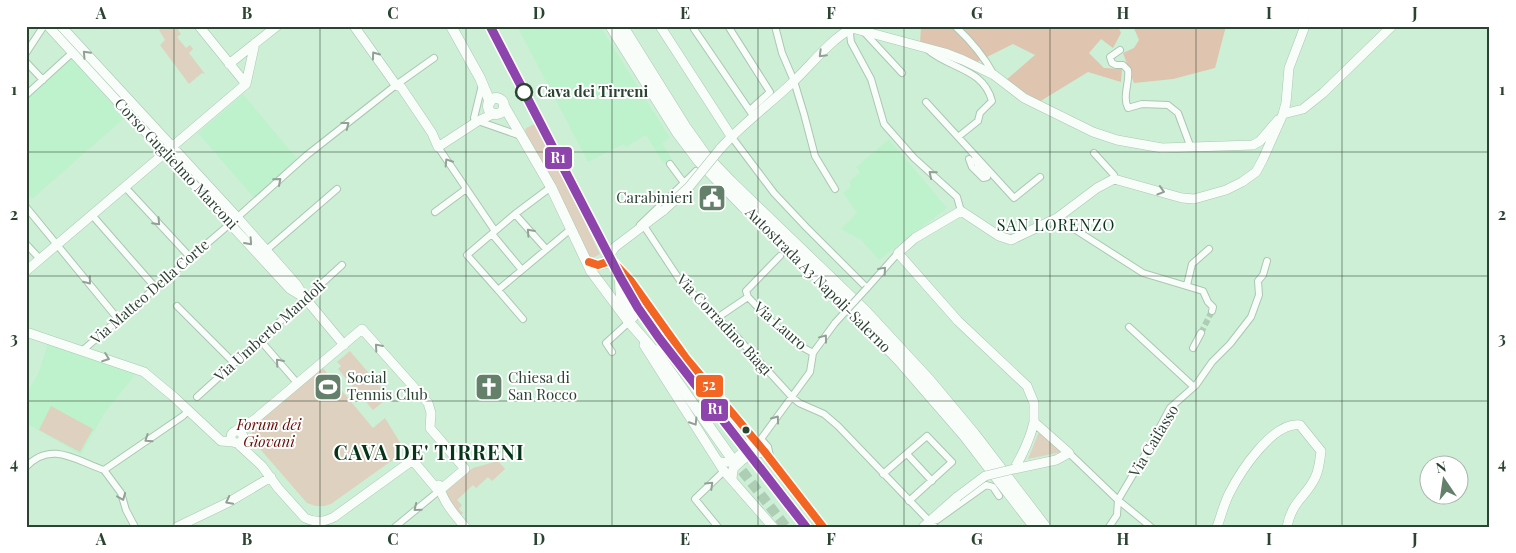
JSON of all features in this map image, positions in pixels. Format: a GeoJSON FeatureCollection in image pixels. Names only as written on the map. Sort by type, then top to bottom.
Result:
{"type":"FeatureCollection","features":[{"type":"Feature","properties":{"kind":"highway","name":"Autostrada A3 Napoli-Salerno"},"geometry":{"type":"LineString","coordinates":[[611,26],[678,133],[699,161],[743,206],[838,296],[895,355],[965,436],[1035,527]]}},
{"type":"Feature","properties":{"kind":"highway","name":"Autostrada A3 Napoli-Salerno"},"geometry":{"type":"LineString","coordinates":[[622,26],[685,127],[705,155],[865,311],[929,380],[974,434],[1045,527]]}},
{"type":"Feature","properties":{"kind":"main road"},"geometry":{"type":"LineString","coordinates":[[451,26],[501,118],[520,133],[551,186],[592,271],[629,322],[657,354]]}},
{"type":"Feature","properties":{"kind":"main road"},"geometry":{"type":"LineString","coordinates":[[588,262],[595,265],[614,263],[619,266],[622,298],[657,354],[730,456]]}},
{"type":"Feature","properties":{"kind":"main road"},"geometry":{"type":"LineString","coordinates":[[600,281],[600,270],[603,264]]}},
{"type":"Feature","properties":{"kind":"street","name":"Corso Guglielmo Marconi"},"geometry":{"type":"LineString","coordinates":[[61,26],[107,76],[131,109]]}},
{"type":"Feature","properties":{"kind":"street"},"geometry":{"type":"LineString","coordinates":[[199,26],[246,84]]}},
{"type":"Feature","properties":{"kind":"street"},"geometry":{"type":"LineString","coordinates":[[232,67],[276,26]]}},
{"type":"Feature","properties":{"kind":"street"},"geometry":{"type":"LineString","coordinates":[[354,26],[396,85],[401,87],[432,133],[437,145],[493,232],[522,270]]}},
{"type":"Feature","properties":{"kind":"street"},"geometry":{"type":"LineString","coordinates":[[660,26],[731,136],[774,193],[867,288]]}},
{"type":"Feature","properties":{"kind":"street"},"geometry":{"type":"LineString","coordinates":[[632,233],[664,210],[689,187],[770,92],[728,26]]}},
{"type":"Feature","properties":{"kind":"street"},"geometry":{"type":"LineString","coordinates":[[775,26],[782,53],[794,81],[815,156],[835,189]]}},
{"type":"Feature","properties":{"kind":"street"},"geometry":{"type":"LineString","coordinates":[[954,26],[964,34],[987,61],[994,75]]}},
{"type":"Feature","properties":{"kind":"street"},"geometry":{"type":"LineString","coordinates":[[851,27],[851,42],[871,79],[884,124],[914,158],[957,197],[961,211],[999,236],[1011,240],[1057,218],[1097,188],[1114,179],[1188,198],[1209,196],[1226,190],[1256,172],[1283,114],[1286,103],[1289,68],[1305,26]]}},
{"type":"Feature","properties":{"kind":"street"},"geometry":{"type":"LineString","coordinates":[[851,27],[954,57],[994,75],[1024,98],[1093,132],[1117,140],[1162,148],[1191,148],[1253,145],[1260,140],[1283,114],[1303,109],[1322,93],[1392,26]]}},
{"type":"Feature","properties":{"kind":"street","name":"Corso Guglielmo Marconi"},"geometry":{"type":"LineString","coordinates":[[46,27],[100,82],[131,109],[263,253],[296,284],[305,298],[344,344]]}},
{"type":"Feature","properties":{"kind":"street"},"geometry":{"type":"LineString","coordinates":[[26,53],[46,27]]}},
{"type":"Feature","properties":{"kind":"street"},"geometry":{"type":"LineString","coordinates":[[752,113],[794,81],[851,27]]}},
{"type":"Feature","properties":{"kind":"street"},"geometry":{"type":"LineString","coordinates":[[694,29],[752,113]]}},
{"type":"Feature","properties":{"kind":"street"},"geometry":{"type":"LineString","coordinates":[[862,30],[902,73]]}},
{"type":"Feature","properties":{"kind":"street"},"geometry":{"type":"LineString","coordinates":[[26,271],[246,84],[255,44]]}},
{"type":"Feature","properties":{"kind":"street"},"geometry":{"type":"LineString","coordinates":[[927,50],[976,75],[990,94],[992,100],[980,114],[978,121],[958,137]]}},
{"type":"Feature","properties":{"kind":"street"},"geometry":{"type":"LineString","coordinates":[[1120,50],[1110,57],[1116,65],[1123,65],[1128,70],[1126,105],[1128,108],[1142,104],[1168,105],[1178,113],[1191,148]]}},
{"type":"Feature","properties":{"kind":"street"},"geometry":{"type":"LineString","coordinates":[[26,95],[72,53]]}},
{"type":"Feature","properties":{"kind":"street","name":"Via Matteo Della Corte"},"geometry":{"type":"LineString","coordinates":[[82,350],[307,155],[396,85],[434,58]]}},
{"type":"Feature","properties":{"kind":"street"},"geometry":{"type":"LineString","coordinates":[[26,62],[43,80]]}},
{"type":"Feature","properties":{"kind":"street"},"geometry":{"type":"LineString","coordinates":[[232,67],[240,71],[250,65]]}},
{"type":"Feature","properties":{"kind":"street"},"geometry":{"type":"LineString","coordinates":[[100,82],[107,76]]}},
{"type":"Feature","properties":{"kind":"street"},"geometry":{"type":"LineString","coordinates":[[476,119],[483,84]]}},
{"type":"Feature","properties":{"kind":"street"},"geometry":{"type":"LineString","coordinates":[[926,102],[958,137],[972,157],[1014,198],[1040,177]]}},
{"type":"Feature","properties":{"kind":"street"},"geometry":{"type":"LineString","coordinates":[[437,145],[482,113],[495,107]]}},
{"type":"Feature","properties":{"kind":"street"},"geometry":{"type":"LineString","coordinates":[[476,119],[520,133]]}},
{"type":"Feature","properties":{"kind":"street"},"geometry":{"type":"LineString","coordinates":[[1094,153],[1114,175],[1114,179]]}},
{"type":"Feature","properties":{"kind":"street"},"geometry":{"type":"LineString","coordinates":[[670,164],[684,183]]}},
{"type":"Feature","properties":{"kind":"street"},"geometry":{"type":"LineString","coordinates":[[603,264],[615,247],[696,171]]}},
{"type":"Feature","properties":{"kind":"street"},"geometry":{"type":"LineString","coordinates":[[523,319],[467,255],[551,186]]}},
{"type":"Feature","properties":{"kind":"street"},"geometry":{"type":"LineString","coordinates":[[125,187],[190,256]]}},
{"type":"Feature","properties":{"kind":"street"},"geometry":{"type":"LineString","coordinates":[[263,253],[338,189]]}},
{"type":"Feature","properties":{"kind":"street"},"geometry":{"type":"LineString","coordinates":[[435,212],[466,189]]}},
{"type":"Feature","properties":{"kind":"street"},"geometry":{"type":"LineString","coordinates":[[26,207],[118,319]]}},
{"type":"Feature","properties":{"kind":"street"},"geometry":{"type":"LineString","coordinates":[[769,457],[768,447],[761,439],[810,372],[813,353],[835,323],[898,253],[916,238],[961,211]]}},
{"type":"Feature","properties":{"kind":"street"},"geometry":{"type":"LineString","coordinates":[[515,214],[546,249]]}},
{"type":"Feature","properties":{"kind":"street"},"geometry":{"type":"LineString","coordinates":[[92,215],[155,287]]}},
{"type":"Feature","properties":{"kind":"street"},"geometry":{"type":"LineString","coordinates":[[1057,218],[1144,273],[1203,291],[1208,302],[1213,307],[1212,311]]}},
{"type":"Feature","properties":{"kind":"street","name":"Via Corradino Biagi"},"geometry":{"type":"LineString","coordinates":[[644,226],[681,282],[791,396],[799,403],[824,414],[831,420],[910,501],[929,525]]}},
{"type":"Feature","properties":{"kind":"street"},"geometry":{"type":"LineString","coordinates":[[498,290],[572,228]]}},
{"type":"Feature","properties":{"kind":"street"},"geometry":{"type":"LineString","coordinates":[[26,244],[40,259]]}},
{"type":"Feature","properties":{"kind":"street"},"geometry":{"type":"LineString","coordinates":[[615,247],[615,258],[619,266],[686,358],[769,457],[823,527]]}},
{"type":"Feature","properties":{"kind":"street"},"geometry":{"type":"LineString","coordinates":[[1187,286],[1192,264],[1208,249]]}},
{"type":"Feature","properties":{"kind":"street"},"geometry":{"type":"LineString","coordinates":[[898,253],[958,321],[1027,386],[1034,403],[1034,422],[1032,433],[1014,469]]}},
{"type":"Feature","properties":{"kind":"street","name":"Via Lauro"},"geometry":{"type":"LineString","coordinates":[[780,256],[746,291],[748,297],[771,322],[798,346],[813,353]]}},
{"type":"Feature","properties":{"kind":"street","name":"Via Caifasso"},"geometry":{"type":"LineString","coordinates":[[1109,527],[1117,515],[1118,500],[1170,408],[1194,387],[1212,362],[1230,344],[1251,317],[1259,295],[1258,281],[1263,275],[1267,262]]}},
{"type":"Feature","properties":{"kind":"street","name":"Via Umberto Mandoli"},"geometry":{"type":"LineString","coordinates":[[197,397],[342,265]]}},
{"type":"Feature","properties":{"kind":"street","name":"Via Lauro"},"geometry":{"type":"LineString","coordinates":[[717,318],[748,297]]}},
{"type":"Feature","properties":{"kind":"street"},"geometry":{"type":"LineString","coordinates":[[177,306],[234,364]]}},
{"type":"Feature","properties":{"kind":"street"},"geometry":{"type":"LineString","coordinates":[[612,352],[606,343],[629,322],[724,471],[772,527]]}},
{"type":"Feature","properties":{"kind":"street"},"geometry":{"type":"LineString","coordinates":[[1129,327],[1194,387]]}},
{"type":"Feature","properties":{"kind":"street"},"geometry":{"type":"LineString","coordinates":[[26,332],[144,372],[221,441],[239,438],[254,420],[362,329],[428,403],[431,413],[430,428],[465,469],[395,527]]}},
{"type":"Feature","properties":{"kind":"street"},"geometry":{"type":"LineString","coordinates":[[1193,348],[1201,333]]}},
{"type":"Feature","properties":{"kind":"street"},"geometry":{"type":"LineString","coordinates":[[260,340],[298,384]]}},
{"type":"Feature","properties":{"kind":"street"},"geometry":{"type":"LineString","coordinates":[[104,470],[188,411]]}},
{"type":"Feature","properties":{"kind":"street"},"geometry":{"type":"LineString","coordinates":[[1034,422],[1118,500],[1151,527]]}},
{"type":"Feature","properties":{"kind":"street"},"geometry":{"type":"LineString","coordinates":[[1217,527],[1234,484],[1256,453],[1276,434],[1288,426],[1300,425],[1321,451],[1316,477],[1294,505],[1287,527]]}},
{"type":"Feature","properties":{"kind":"street"},"geometry":{"type":"LineString","coordinates":[[718,461],[726,464],[731,462],[750,446],[751,439],[748,433]]}},
{"type":"Feature","properties":{"kind":"street"},"geometry":{"type":"LineString","coordinates":[[883,474],[927,436],[952,462],[910,501]]}},
{"type":"Feature","properties":{"kind":"street"},"geometry":{"type":"LineString","coordinates":[[239,438],[250,454],[273,479],[308,514],[314,517],[325,517],[411,457],[416,458],[439,486],[450,509],[465,527]]}},
{"type":"Feature","properties":{"kind":"street"},"geometry":{"type":"LineString","coordinates":[[732,479],[733,469],[753,452],[759,451],[769,457]]}},
{"type":"Feature","properties":{"kind":"street"},"geometry":{"type":"LineString","coordinates":[[26,467],[36,459],[52,453],[62,454],[104,470],[121,493],[126,510],[135,527]]}},
{"type":"Feature","properties":{"kind":"street"},"geometry":{"type":"LineString","coordinates":[[907,454],[932,481]]}},
{"type":"Feature","properties":{"kind":"street"},"geometry":{"type":"LineString","coordinates":[[1056,460],[1069,454]]}},
{"type":"Feature","properties":{"kind":"street"},"geometry":{"type":"LineString","coordinates":[[929,525],[957,497],[984,476],[1056,460],[1067,459],[1076,461]]}},
{"type":"Feature","properties":{"kind":"street"},"geometry":{"type":"LineString","coordinates":[[273,479],[278,488],[306,518],[320,522],[334,517],[410,462],[415,463],[436,488],[440,490]]}},
{"type":"Feature","properties":{"kind":"street"},"geometry":{"type":"LineString","coordinates":[[718,527],[696,499],[724,471]]}},
{"type":"Feature","properties":{"kind":"street"},"geometry":{"type":"LineString","coordinates":[[177,527],[273,479]]}},
{"type":"Feature","properties":{"kind":"street"},"geometry":{"type":"LineString","coordinates":[[929,525],[986,486],[993,487],[999,496]]}},
{"type":"Feature","properties":{"kind":"shaded area"},"geometry":{"type":"Polygon","coordinates":[[[517,26],[600,26],[670,138],[662,143],[672,159],[664,164],[646,135],[626,147],[623,144],[588,162],[517,26]]]}},
{"type":"Feature","properties":{"kind":"shaded area"},"geometry":{"type":"Polygon","coordinates":[[[921,26],[1118,26],[1121,33],[1113,48],[1101,39],[1089,53],[1104,68],[1122,69],[1121,82],[1088,72],[1039,102],[1006,80],[1035,55],[1013,44],[977,62],[920,43],[921,26]]]}},
{"type":"Feature","properties":{"kind":"shaded area"},"geometry":{"type":"Polygon","coordinates":[[[1133,26],[1226,26],[1215,68],[1173,79],[1134,83],[1123,53],[1134,48],[1139,40],[1133,26]]]}},
{"type":"Feature","properties":{"kind":"shaded area"},"geometry":{"type":"Polygon","coordinates":[[[72,53],[129,114],[32,199],[26,192],[26,95],[72,53]]]}},
{"type":"Feature","properties":{"kind":"shaded area"},"geometry":{"type":"Polygon","coordinates":[[[243,94],[299,161],[254,198],[198,133],[243,94]]]}},
{"type":"Feature","properties":{"kind":"shaded area"},"geometry":{"type":"Polygon","coordinates":[[[889,139],[947,208],[879,260],[861,240],[841,229],[857,213],[843,193],[851,186],[849,182],[860,172],[856,167],[889,139]]]}},
{"type":"Feature","properties":{"kind":"shaded area"},"geometry":{"type":"Polygon","coordinates":[[[48,343],[136,374],[105,412],[81,455],[26,423],[26,394],[38,374],[48,343]]]}},
{"type":"Feature","properties":{"kind":"green space"},"geometry":{"type":"Polygon","coordinates":[[[164,26],[182,26],[178,30],[181,34],[177,37],[186,48],[190,45],[193,49],[189,53],[205,74],[202,73],[189,84],[160,45],[165,40],[159,30],[164,26]]]}},
{"type":"Feature","properties":{"kind":"green space"},"geometry":{"type":"Polygon","coordinates":[[[537,123],[600,254],[591,259],[525,132],[526,128],[537,123]]]}},
{"type":"Feature","properties":{"kind":"green space"},"geometry":{"type":"Polygon","coordinates":[[[350,351],[389,397],[373,410],[338,369],[341,366],[337,362],[350,351]]]}},
{"type":"Feature","properties":{"kind":"green space","name":"Forum dei Giovani"},"geometry":{"type":"Polygon","coordinates":[[[322,367],[373,428],[385,418],[401,444],[395,449],[394,459],[331,504],[316,506],[307,503],[254,442],[252,433],[254,424],[322,367]]]}},
{"type":"Feature","properties":{"kind":"green space"},"geometry":{"type":"Polygon","coordinates":[[[51,406],[93,429],[80,452],[39,430],[51,406]]]}},
{"type":"Feature","properties":{"kind":"green space"},"geometry":{"type":"Polygon","coordinates":[[[1039,432],[1061,452],[1028,459],[1039,432]]]}},
{"type":"Feature","properties":{"kind":"green space"},"geometry":{"type":"Polygon","coordinates":[[[498,461],[505,469],[492,481],[488,477],[476,488],[473,485],[457,500],[462,505],[459,509],[463,513],[459,517],[444,492],[473,468],[498,461]]]}},
{"type":"Feature","properties":{"kind":"tunnel"},"geometry":{"type":"LineString","coordinates":[[1201,333],[1212,311]]}},
{"type":"Feature","properties":{"kind":"tunnel"},"geometry":{"type":"LineString","coordinates":[[733,459],[786,527]]}},
{"type":"Feature","properties":{"kind":"transit line","name":"R1"},"geometry":{"type":"LineString","coordinates":[[490,26],[620,277],[638,308],[659,338],[806,527]]}},
{"type":"Feature","properties":{"kind":"transit line","name":"52"},"geometry":{"type":"LineString","coordinates":[[589,262],[598,265],[607,262],[614,263],[631,281],[686,358],[764,451],[823,527]]}},
{"type":"Feature","properties":{"kind":"place","name":"Cava dei Tirreni"},"geometry":{"type":"Point","coordinates":[524,92]}},
{"type":"Feature","properties":{"kind":"place","name":"Carabinieri"},"geometry":{"type":"Point","coordinates":[712,198]}},
{"type":"Feature","properties":{"kind":"place","name":"Social Tennis Club"},"geometry":{"type":"Point","coordinates":[328,387]}},
{"type":"Feature","properties":{"kind":"place","name":"Chiesa di San Rocco"},"geometry":{"type":"Point","coordinates":[489,387]}},
{"type":"Feature","properties":{"kind":"district","name":"SAN LORENZO"},"geometry":{"type":"Point","coordinates":[1056,225]}},
{"type":"Feature","properties":{"kind":"district","name":"CAVA DE' TIRRENI"},"geometry":{"type":"Point","coordinates":[429,453]}}]}
